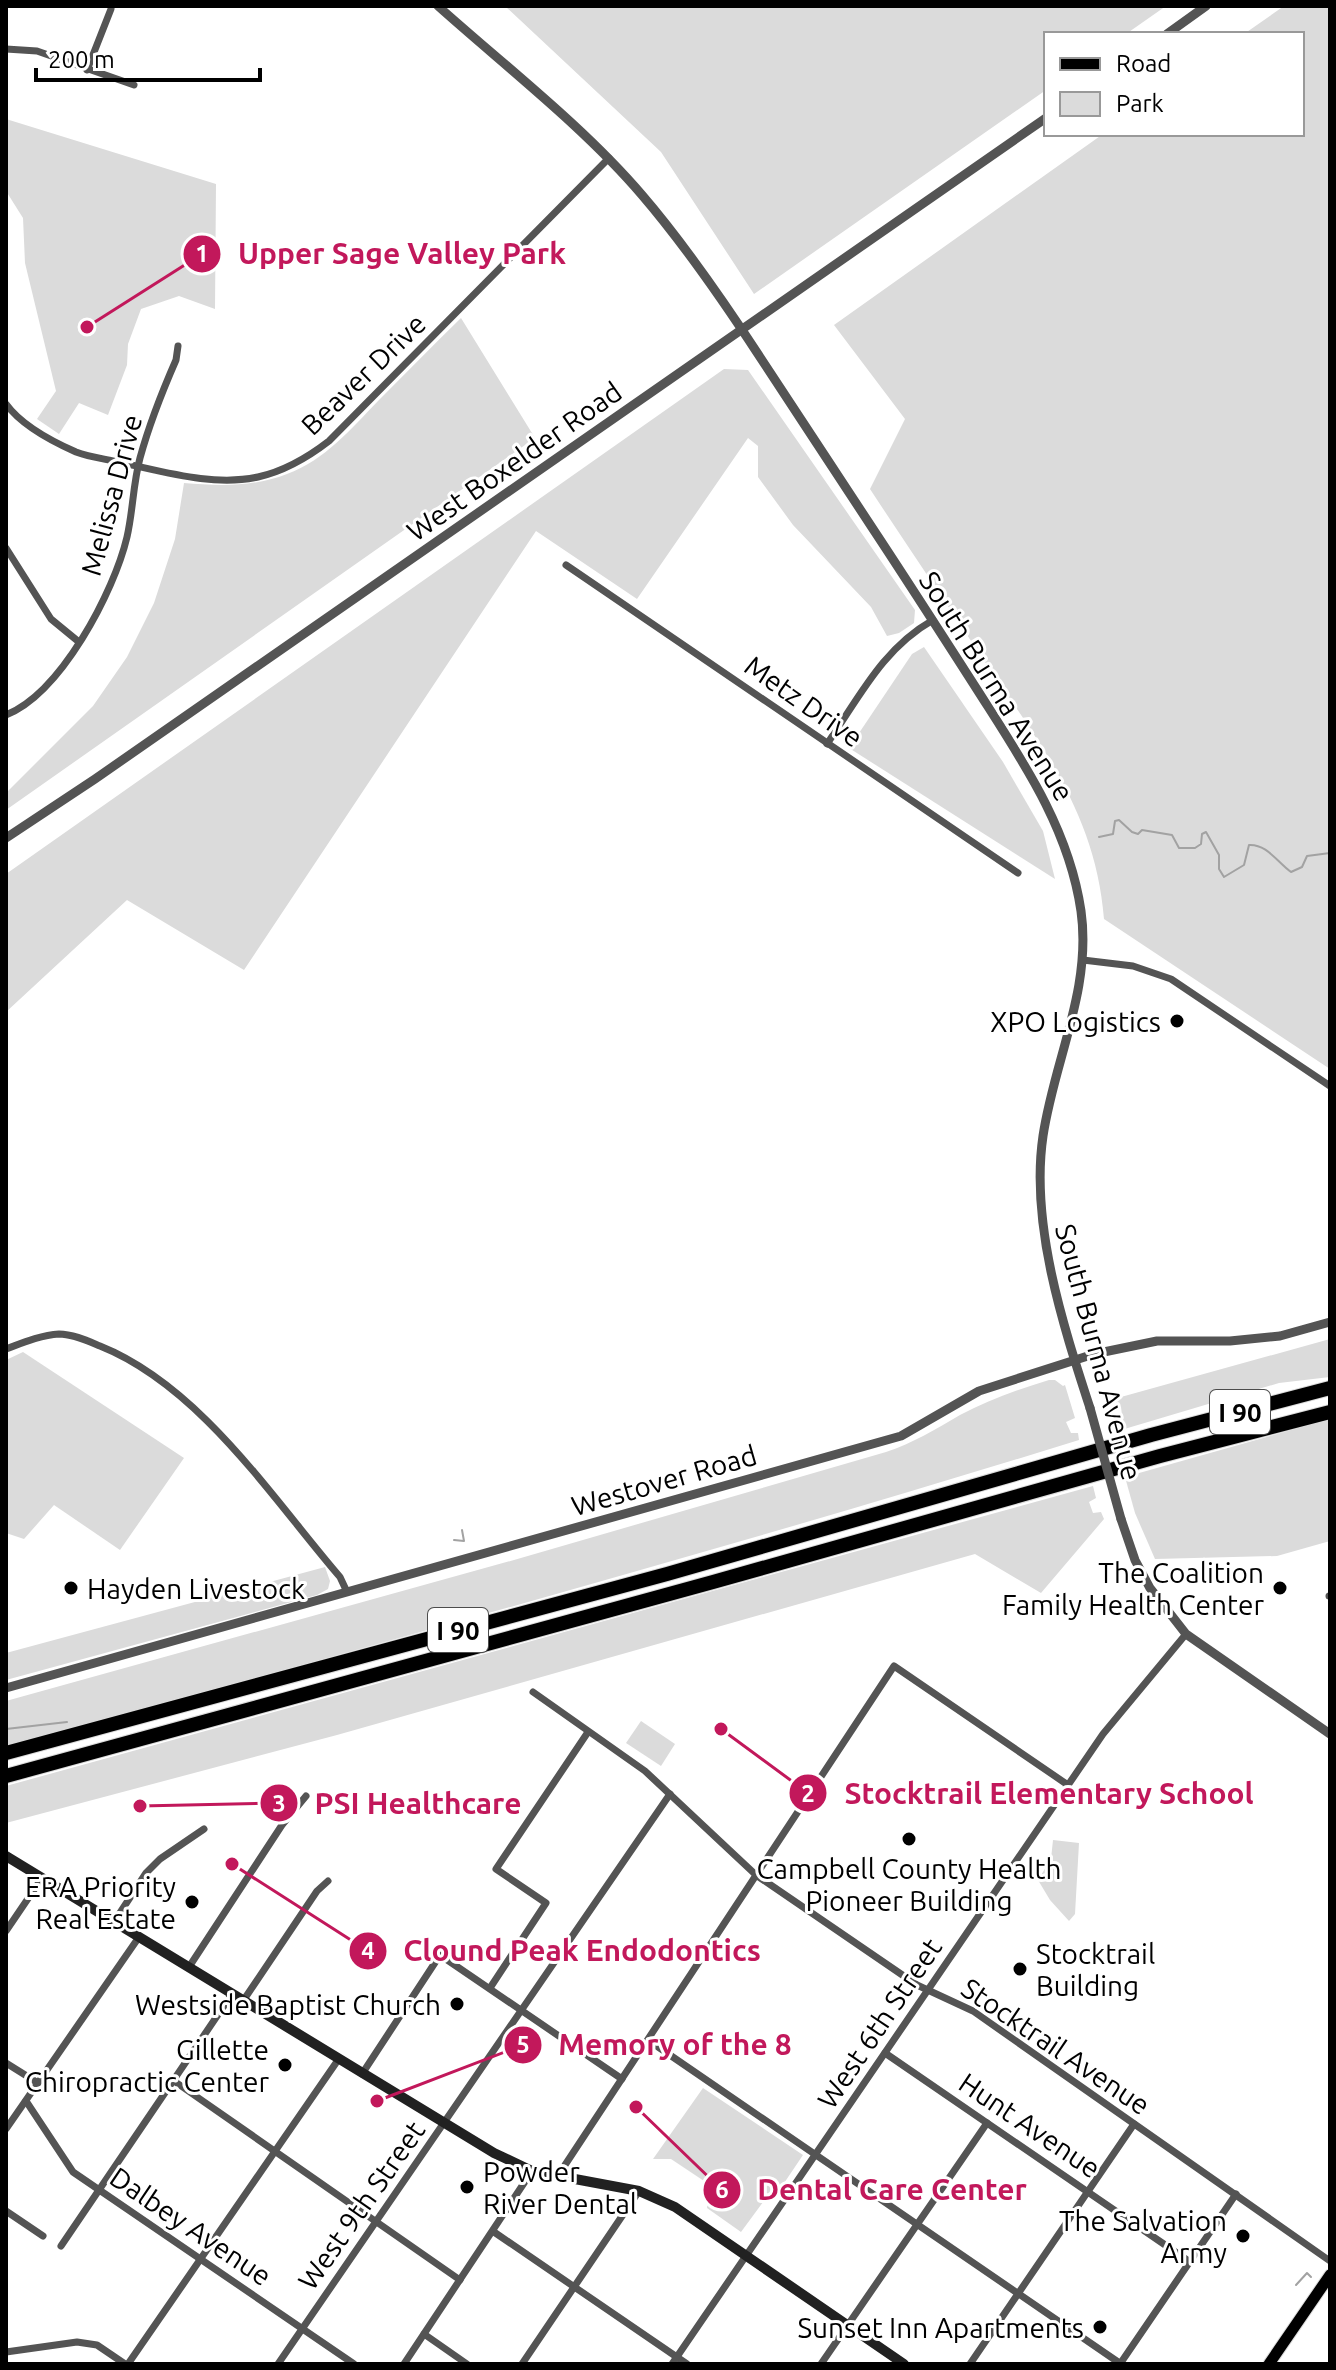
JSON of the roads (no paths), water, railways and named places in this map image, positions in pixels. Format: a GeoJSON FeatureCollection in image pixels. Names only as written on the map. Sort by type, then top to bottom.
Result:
{"type":"FeatureCollection","features":[{"type":"Feature","properties":{"kind":"highway","name":"I 90"},"geometry":{"type":"LineString","coordinates":[[6,1753],[667,1574],[1106,1448],[1330,1388]]}},
{"type":"Feature","properties":{"kind":"highway","name":"I 90"},"geometry":{"type":"LineString","coordinates":[[6,1776],[698,1587],[1160,1456],[1330,1412]]}},
{"type":"Feature","properties":{"kind":"main road"},"geometry":{"type":"LineString","coordinates":[[6,1856],[479,2145],[532,2171],[639,2191],[675,2207],[904,2364]]}},
{"type":"Feature","properties":{"kind":"main road"},"geometry":{"type":"LineString","coordinates":[[1269,2364],[1330,2275]]}},
{"type":"Feature","properties":{"kind":"street","name":"South Burma Avenue"},"geometry":{"type":"LineString","coordinates":[[438,6],[609,158],[689,252],[933,620],[1028,769],[1051,813],[1070,860],[1077,888],[1082,919],[1083,960],[1078,996],[1042,1139],[1039,1180],[1041,1220],[1075,1359],[1121,1519],[1135,1560],[1150,1588],[1186,1634],[1330,1734]]}},
{"type":"Feature","properties":{"kind":"street"},"geometry":{"type":"LineString","coordinates":[[1170,32],[1206,6]]}},
{"type":"Feature","properties":{"kind":"street"},"geometry":{"type":"LineString","coordinates":[[87,70],[111,9]]}},
{"type":"Feature","properties":{"kind":"street"},"geometry":{"type":"LineString","coordinates":[[6,49],[37,51],[134,85]]}},
{"type":"Feature","properties":{"kind":"street","name":"West Boxelder Road"},"geometry":{"type":"LineString","coordinates":[[6,838],[1044,119]]}},
{"type":"Feature","properties":{"kind":"street","name":"Beaver Drive"},"geometry":{"type":"LineString","coordinates":[[6,404],[13,414],[43,435],[79,453],[206,479],[257,478],[305,459],[329,441],[609,158]]}},
{"type":"Feature","properties":{"kind":"street","name":"Melissa Drive"},"geometry":{"type":"LineString","coordinates":[[6,715],[23,707],[36,695],[79,642],[106,599],[128,536],[138,466],[176,360],[178,346]]}},
{"type":"Feature","properties":{"kind":"street"},"geometry":{"type":"LineString","coordinates":[[6,422],[13,414]]}},
{"type":"Feature","properties":{"kind":"street"},"geometry":{"type":"LineString","coordinates":[[6,548],[51,619],[79,642]]}},
{"type":"Feature","properties":{"kind":"street","name":"Metz Drive"},"geometry":{"type":"LineString","coordinates":[[566,565],[1018,873]]}},
{"type":"Feature","properties":{"kind":"street"},"geometry":{"type":"LineString","coordinates":[[827,744],[891,651],[933,620]]}},
{"type":"Feature","properties":{"kind":"street"},"geometry":{"type":"LineString","coordinates":[[1083,960],[1133,966],[1171,979],[1330,1086]]}},
{"type":"Feature","properties":{"kind":"street","name":"Westover Road"},"geometry":{"type":"LineString","coordinates":[[6,1688],[901,1436],[979,1391],[1075,1359],[1157,1341],[1230,1341],[1280,1336],[1330,1322]]}},
{"type":"Feature","properties":{"kind":"street"},"geometry":{"type":"LineString","coordinates":[[6,1349],[59,1334],[106,1348],[157,1379],[198,1413],[242,1460],[340,1577],[347,1592]]}},
{"type":"Feature","properties":{"kind":"street","name":"West 6th Street"},"geometry":{"type":"LineString","coordinates":[[674,2360],[1103,1734],[1186,1634]]}},
{"type":"Feature","properties":{"kind":"street"},"geometry":{"type":"LineString","coordinates":[[560,2177],[894,1666],[1068,1785]]}},
{"type":"Feature","properties":{"kind":"street","name":"Stocktrail Avenue"},"geometry":{"type":"LineString","coordinates":[[533,1692],[645,1771],[756,1875],[928,1990],[973,2011],[1330,2261]]}},
{"type":"Feature","properties":{"kind":"street"},"geometry":{"type":"LineString","coordinates":[[490,1988],[546,1903],[496,1869],[588,1732]]}},
{"type":"Feature","properties":{"kind":"street","name":"West 9th Street"},"geometry":{"type":"LineString","coordinates":[[278,2364],[670,1794]]}},
{"type":"Feature","properties":{"kind":"street"},"geometry":{"type":"LineString","coordinates":[[189,1967],[282,1825],[306,1796]]}},
{"type":"Feature","properties":{"kind":"street"},"geometry":{"type":"LineString","coordinates":[[114,1922],[146,1873],[160,1859],[204,1829]]}},
{"type":"Feature","properties":{"kind":"street"},"geometry":{"type":"LineString","coordinates":[[6,1931],[42,1878]]}},
{"type":"Feature","properties":{"kind":"street"},"geometry":{"type":"LineString","coordinates":[[243,2001],[317,1891],[328,1881]]}},
{"type":"Feature","properties":{"kind":"street"},"geometry":{"type":"LineString","coordinates":[[6,2129],[139,1937]]}},
{"type":"Feature","properties":{"kind":"street"},"geometry":{"type":"LineString","coordinates":[[362,2074],[440,1955],[622,2079]]}},
{"type":"Feature","properties":{"kind":"street"},"geometry":{"type":"LineString","coordinates":[[61,2246],[232,1994]]}},
{"type":"Feature","properties":{"kind":"street"},"geometry":{"type":"LineString","coordinates":[[648,2040],[1121,2364],[1236,2194]]}},
{"type":"Feature","properties":{"kind":"street","name":"Hunt Avenue"},"geometry":{"type":"LineString","coordinates":[[885,2053],[1190,2262]]}},
{"type":"Feature","properties":{"kind":"street"},"geometry":{"type":"LineString","coordinates":[[6,2352],[77,2342],[97,2345],[127,2364],[338,2060]]}},
{"type":"Feature","properties":{"kind":"street"},"geometry":{"type":"LineString","coordinates":[[6,2063],[38,2083]]}},
{"type":"Feature","properties":{"kind":"street"},"geometry":{"type":"LineString","coordinates":[[174,2081],[460,2280]]}},
{"type":"Feature","properties":{"kind":"street","name":"Dalbey Avenue"},"geometry":{"type":"LineString","coordinates":[[26,2101],[73,2172],[354,2364]]}},
{"type":"Feature","properties":{"kind":"street"},"geometry":{"type":"LineString","coordinates":[[821,2364],[987,2123]]}},
{"type":"Feature","properties":{"kind":"street"},"geometry":{"type":"LineString","coordinates":[[970,2364],[1134,2124]]}},
{"type":"Feature","properties":{"kind":"street"},"geometry":{"type":"LineString","coordinates":[[404,2364],[532,2171]]}},
{"type":"Feature","properties":{"kind":"street"},"geometry":{"type":"LineString","coordinates":[[522,2364],[639,2191]]}},
{"type":"Feature","properties":{"kind":"street"},"geometry":{"type":"LineString","coordinates":[[6,2211],[43,2236]]}},
{"type":"Feature","properties":{"kind":"street"},"geometry":{"type":"LineString","coordinates":[[494,2232],[674,2360],[687,2364]]}},
{"type":"Feature","properties":{"kind":"street"},"geometry":{"type":"LineString","coordinates":[[424,2334],[467,2364]]}},
{"type":"Feature","properties":{"kind":"waterway"},"geometry":{"type":"LineString","coordinates":[[1099,837],[1113,834],[1115,821],[1119,820],[1138,834],[1142,830],[1172,835],[1179,848],[1195,848],[1201,844],[1202,834],[1206,832],[1219,855],[1219,869],[1224,877],[1244,865],[1249,845],[1267,850],[1291,872],[1302,867],[1307,856],[1330,853]]}},
{"type":"Feature","properties":{"kind":"waterway"},"geometry":{"type":"LineString","coordinates":[[454,1540],[464,1541],[462,1530]]}},
{"type":"Feature","properties":{"kind":"waterway"},"geometry":{"type":"LineString","coordinates":[[6,1729],[67,1722]]}},
{"type":"Feature","properties":{"kind":"waterway"},"geometry":{"type":"LineString","coordinates":[[1296,2285],[1307,2273],[1311,2277]]}},
{"type":"Feature","properties":{"kind":"place","name":"Upper Sage Valley Park"},"geometry":{"type":"Point","coordinates":[87,327]}},
{"type":"Feature","properties":{"kind":"place","name":"XPO Logistics"},"geometry":{"type":"Point","coordinates":[1177,1021]}},
{"type":"Feature","properties":{"kind":"place","name":"Hayden Livestock"},"geometry":{"type":"Point","coordinates":[71,1588]}},
{"type":"Feature","properties":{"kind":"place","name":"The Coalition Family Health Center"},"geometry":{"type":"Point","coordinates":[1280,1588]}},
{"type":"Feature","properties":{"kind":"place","name":"Stocktrail Elementary School"},"geometry":{"type":"Point","coordinates":[721,1729]}},
{"type":"Feature","properties":{"kind":"place","name":"PSI Healthcare"},"geometry":{"type":"Point","coordinates":[140,1806]}},
{"type":"Feature","properties":{"kind":"place","name":"Campbell County Health Pioneer Building"},"geometry":{"type":"Point","coordinates":[909,1839]}},
{"type":"Feature","properties":{"kind":"place","name":"Clound Peak Endodontics"},"geometry":{"type":"Point","coordinates":[232,1864]}},
{"type":"Feature","properties":{"kind":"place","name":"ERA Priority Real Estate"},"geometry":{"type":"Point","coordinates":[192,1902]}},
{"type":"Feature","properties":{"kind":"place","name":"Stocktrail Building"},"geometry":{"type":"Point","coordinates":[1020,1969]}},
{"type":"Feature","properties":{"kind":"place","name":"Westside Baptist Church"},"geometry":{"type":"Point","coordinates":[457,2004]}},
{"type":"Feature","properties":{"kind":"place","name":"Gillette Chiropractic Center"},"geometry":{"type":"Point","coordinates":[285,2065]}},
{"type":"Feature","properties":{"kind":"place","name":"Memory of the 8"},"geometry":{"type":"Point","coordinates":[377,2101]}},
{"type":"Feature","properties":{"kind":"place","name":"Dental Care Center"},"geometry":{"type":"Point","coordinates":[636,2107]}},
{"type":"Feature","properties":{"kind":"place","name":"Powder River Dental"},"geometry":{"type":"Point","coordinates":[467,2187]}},
{"type":"Feature","properties":{"kind":"place","name":"The Salvation Army"},"geometry":{"type":"Point","coordinates":[1243,2236]}},
{"type":"Feature","properties":{"kind":"place","name":"Sunset Inn Apartments"},"geometry":{"type":"Point","coordinates":[1100,2327]}}]}
